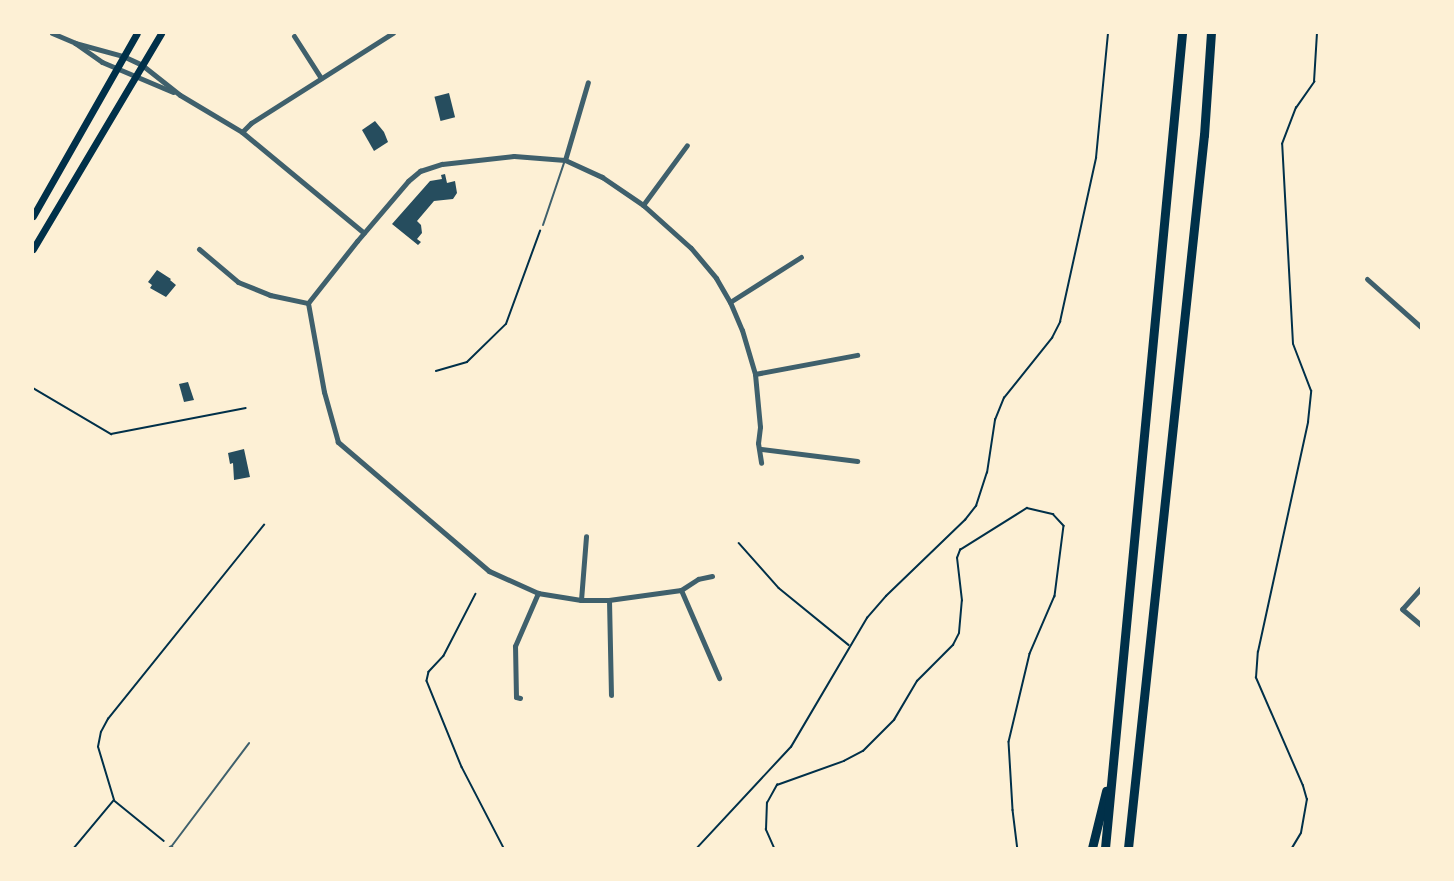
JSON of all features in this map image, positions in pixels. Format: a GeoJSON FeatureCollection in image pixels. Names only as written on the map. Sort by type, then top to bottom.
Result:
{"type":"FeatureCollection","features":[{"type":"Feature","properties":{"kind":"highway"},"geometry":{"type":"LineString","coordinates":[[1105,848],[1182,33]]}},
{"type":"Feature","properties":{"kind":"highway"},"geometry":{"type":"LineString","coordinates":[[1128,848],[1203,147],[1211,33]]}},
{"type":"Feature","properties":{"kind":"highway"},"geometry":{"type":"LineString","coordinates":[[1092,848],[1114,756]]}},
{"type":"Feature","properties":{"kind":"main road"},"geometry":{"type":"LineString","coordinates":[[33,216],[137,33]]}},
{"type":"Feature","properties":{"kind":"main road"},"geometry":{"type":"LineString","coordinates":[[33,249],[161,33]]}},
{"type":"Feature","properties":{"kind":"street"},"geometry":{"type":"LineString","coordinates":[[52,33],[75,43],[123,56],[142,65],[180,95],[242,132],[364,232]]}},
{"type":"Feature","properties":{"kind":"street"},"geometry":{"type":"LineString","coordinates":[[242,132],[390,34]]}},
{"type":"Feature","properties":{"kind":"street"},"geometry":{"type":"LineString","coordinates":[[294,36],[321,78]]}},
{"type":"Feature","properties":{"kind":"street"},"geometry":{"type":"LineString","coordinates":[[75,43],[102,62],[180,95]]}},
{"type":"Feature","properties":{"kind":"street"},"geometry":{"type":"LineString","coordinates":[[565,160],[588,82]]}},
{"type":"Feature","properties":{"kind":"street"},"geometry":{"type":"LineString","coordinates":[[643,205],[687,145]]}},
{"type":"Feature","properties":{"kind":"street"},"geometry":{"type":"LineString","coordinates":[[712,576],[698,579],[681,590],[609,600],[581,600],[538,593],[489,571],[338,442],[324,392],[308,303],[408,181],[428,168],[514,156],[565,160],[602,177],[643,205],[691,248],[716,278],[730,302],[755,374],[761,463]]}},
{"type":"Feature","properties":{"kind":"street"},"geometry":{"type":"LineString","coordinates":[[199,249],[238,282],[270,295],[308,303]]}},
{"type":"Feature","properties":{"kind":"street"},"geometry":{"type":"LineString","coordinates":[[730,302],[801,257]]}},
{"type":"Feature","properties":{"kind":"street"},"geometry":{"type":"LineString","coordinates":[[1367,279],[1421,327]]}},
{"type":"Feature","properties":{"kind":"street"},"geometry":{"type":"LineString","coordinates":[[755,374],[857,355]]}},
{"type":"Feature","properties":{"kind":"street"},"geometry":{"type":"LineString","coordinates":[[761,449],[857,461]]}},
{"type":"Feature","properties":{"kind":"street"},"geometry":{"type":"LineString","coordinates":[[581,600],[586,536]]}},
{"type":"Feature","properties":{"kind":"street"},"geometry":{"type":"LineString","coordinates":[[1421,588],[1402,609],[1421,625]]}},
{"type":"Feature","properties":{"kind":"street"},"geometry":{"type":"LineString","coordinates":[[681,590],[718,678]]}},
{"type":"Feature","properties":{"kind":"street"},"geometry":{"type":"LineString","coordinates":[[520,698],[516,697],[515,646],[538,593]]}},
{"type":"Feature","properties":{"kind":"street"},"geometry":{"type":"LineString","coordinates":[[609,600],[611,695]]}},
{"type":"Feature","properties":{"kind":"lane"},"geometry":{"type":"LineString","coordinates":[[543,225],[565,160]]}},
{"type":"Feature","properties":{"kind":"lane"},"geometry":{"type":"LineString","coordinates":[[170,847],[249,743]]}},
{"type":"Feature","properties":{"kind":"path"},"geometry":{"type":"LineString","coordinates":[[697,848],[792,747],[849,645],[886,596],[965,520],[976,506],[987,473],[999,409],[1004,398],[1052,339],[1058,327],[1096,158],[1108,33]]}},
{"type":"Feature","properties":{"kind":"path"},"geometry":{"type":"LineString","coordinates":[[1292,848],[1305,818],[1307,800],[1256,678],[1258,652],[1294,491],[1311,391],[1293,344],[1282,144],[1296,108],[1314,82],[1317,33]]}},
{"type":"Feature","properties":{"kind":"path"},"geometry":{"type":"LineString","coordinates":[[436,371],[463,364],[510,318],[543,225]]}},
{"type":"Feature","properties":{"kind":"path"},"geometry":{"type":"LineString","coordinates":[[33,388],[111,434],[246,408]]}},
{"type":"Feature","properties":{"kind":"path"},"geometry":{"type":"LineString","coordinates":[[774,848],[766,830],[767,803],[777,785],[854,756],[863,751],[894,720],[917,681],[953,645],[959,633],[962,601],[957,558],[960,550],[1027,508],[1053,514],[1064,526],[1055,596],[1030,654],[1009,742],[1018,848]]}},
{"type":"Feature","properties":{"kind":"path"},"geometry":{"type":"LineString","coordinates":[[170,847],[114,800],[98,747],[101,732],[133,688],[264,525]]}},
{"type":"Feature","properties":{"kind":"path"},"geometry":{"type":"LineString","coordinates":[[739,543],[779,588],[849,645]]}},
{"type":"Feature","properties":{"kind":"path"},"geometry":{"type":"LineString","coordinates":[[476,594],[444,656],[427,676],[457,757],[504,848]]}},
{"type":"Feature","properties":{"kind":"path"},"geometry":{"type":"LineString","coordinates":[[74,848],[114,800]]}},
{"type":"Feature","properties":{"kind":"path"},"geometry":{"type":"LineString","coordinates":[[375,848],[430,848]]}},
{"type":"Feature","properties":{"kind":"building"},"geometry":{"type":"Polygon","coordinates":[[[449,93],[455,117],[440,121],[434,97],[449,93]]]}},
{"type":"Feature","properties":{"kind":"building"},"geometry":{"type":"Polygon","coordinates":[[[375,121],[384,132],[388,142],[374,151],[362,130],[375,121]]]}},
{"type":"Feature","properties":{"kind":"building"},"geometry":{"type":"Polygon","coordinates":[[[445,174],[447,183],[455,181],[457,193],[453,199],[434,201],[417,221],[421,225],[422,233],[417,239],[421,242],[418,245],[392,224],[430,181],[442,179],[441,175],[445,174]]]}},
{"type":"Feature","properties":{"kind":"building"},"geometry":{"type":"Polygon","coordinates":[[[157,270],[176,285],[166,297],[150,288],[152,285],[148,282],[157,270]]]}},
{"type":"Feature","properties":{"kind":"building"},"geometry":{"type":"Polygon","coordinates":[[[188,382],[194,400],[184,402],[179,384],[188,382]]]}},
{"type":"Feature","properties":{"kind":"building"},"geometry":{"type":"Polygon","coordinates":[[[244,449],[250,477],[234,480],[233,463],[230,464],[228,453],[244,449]]]}}]}
